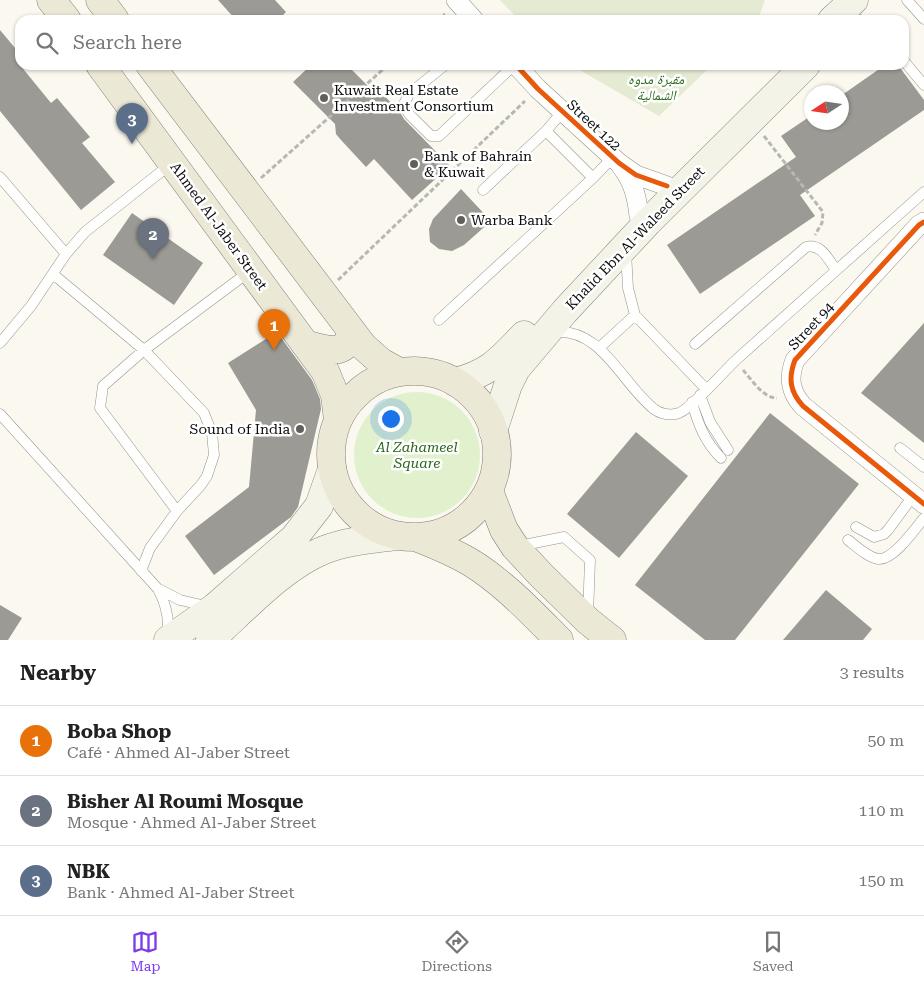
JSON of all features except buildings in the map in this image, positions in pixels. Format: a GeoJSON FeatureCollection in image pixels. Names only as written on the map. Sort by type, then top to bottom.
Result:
{"type":"FeatureCollection","features":[{"type":"Feature","properties":{"kind":"main road"},"geometry":{"type":"LineString","coordinates":[[51,0],[63,15]]}},
{"type":"Feature","properties":{"kind":"main road"},"geometry":{"type":"LineString","coordinates":[[100,0],[111,15]]}},
{"type":"Feature","properties":{"kind":"main road"},"geometry":{"type":"LineString","coordinates":[[852,15],[875,0]]}},
{"type":"Feature","properties":{"kind":"main road","name":"Ahmed Al-Jaber Street"},"geometry":{"type":"LineString","coordinates":[[104,70],[325,372],[336,395],[338,420]]}},
{"type":"Feature","properties":{"kind":"main road"},"geometry":{"type":"LineString","coordinates":[[154,70],[363,346],[381,362],[398,372]]}},
{"type":"Feature","properties":{"kind":"main road","name":"Khalid Ebn Al-Waleed Street"},"geometry":{"type":"LineString","coordinates":[[455,382],[473,378],[496,364],[781,70]]}},
{"type":"Feature","properties":{"kind":"main road","name":"Khalid Ebn Al-Waleed Street"},"geometry":{"type":"LineString","coordinates":[[493,431],[508,385],[516,369],[565,311],[626,246],[801,70]]}},
{"type":"Feature","properties":{"kind":"main road"},"geometry":{"type":"LineString","coordinates":[[305,344],[326,350],[340,349],[347,344],[351,331]]}},
{"type":"Feature","properties":{"kind":"main road"},"geometry":{"type":"LineString","coordinates":[[210,640],[283,574],[305,559],[326,549],[344,544],[407,537],[436,535],[452,529],[467,519],[480,506],[489,490],[495,471],[496,458],[493,431],[483,408],[475,398],[455,382],[428,372],[398,372],[383,376],[356,394],[346,406],[332,436],[330,453],[332,470],[338,488],[348,505],[361,519],[378,530],[407,537],[448,550],[472,563],[522,604],[560,640]]}},
{"type":"Feature","properties":{"kind":"main road"},"geometry":{"type":"LineString","coordinates":[[167,640],[215,607],[294,538],[319,506],[332,470]]}},
{"type":"Feature","properties":{"kind":"main road"},"geometry":{"type":"LineString","coordinates":[[489,490],[504,530],[515,547],[588,621],[612,640]]}},
{"type":"Feature","properties":{"kind":"main road"},"geometry":{"type":"LineString","coordinates":[[522,604],[519,597],[522,583],[534,575],[541,575]]}},
{"type":"Feature","properties":{"kind":"street"},"geometry":{"type":"LineString","coordinates":[[456,0],[470,15]]}},
{"type":"Feature","properties":{"kind":"street","name":"Street 122"},"geometry":{"type":"LineString","coordinates":[[520,70],[616,160],[636,174],[667,186]]}},
{"type":"Feature","properties":{"kind":"street","name":"Street 122"},"geometry":{"type":"LineString","coordinates":[[616,160],[632,183],[636,195],[638,216]]}},
{"type":"Feature","properties":{"kind":"street","name":"Street 94"},"geometry":{"type":"LineString","coordinates":[[796,398],[790,384],[791,371],[795,360],[919,225],[924,222]]}},
{"type":"Feature","properties":{"kind":"street"},"geometry":{"type":"LineString","coordinates":[[796,398],[803,406],[918,500]]}},
{"type":"Feature","properties":{"kind":"lane"},"geometry":{"type":"LineString","coordinates":[[907,0],[924,18]]}},
{"type":"Feature","properties":{"kind":"lane"},"geometry":{"type":"LineString","coordinates":[[909,67],[924,85]]}},
{"type":"Feature","properties":{"kind":"lane"},"geometry":{"type":"LineString","coordinates":[[439,70],[410,94],[404,104],[409,114],[431,136],[435,137],[439,136],[510,70]]}},
{"type":"Feature","properties":{"kind":"lane"},"geometry":{"type":"LineString","coordinates":[[484,190],[546,131],[563,111]]}},
{"type":"Feature","properties":{"kind":"lane"},"geometry":{"type":"LineString","coordinates":[[546,131],[593,178]]}},
{"type":"Feature","properties":{"kind":"lane"},"geometry":{"type":"LineString","coordinates":[[439,320],[593,178],[616,160]]}},
{"type":"Feature","properties":{"kind":"lane"},"geometry":{"type":"LineString","coordinates":[[0,343],[31,306],[66,254],[85,232],[173,162]]}},
{"type":"Feature","properties":{"kind":"lane"},"geometry":{"type":"LineString","coordinates":[[0,177],[66,254]]}},
{"type":"Feature","properties":{"kind":"lane"},"geometry":{"type":"LineString","coordinates":[[547,333],[572,332],[578,334],[599,348],[632,387],[655,410],[668,415],[679,413],[735,360],[924,192]]}},
{"type":"Feature","properties":{"kind":"lane"},"geometry":{"type":"LineString","coordinates":[[695,344],[806,247],[813,245],[818,247],[836,270]]}},
{"type":"Feature","properties":{"kind":"lane"},"geometry":{"type":"LineString","coordinates":[[626,246],[628,288],[635,315],[699,396],[697,421],[704,438],[724,454]]}},
{"type":"Feature","properties":{"kind":"lane"},"geometry":{"type":"LineString","coordinates":[[177,511],[100,408],[103,386],[144,350],[251,270]]}},
{"type":"Feature","properties":{"kind":"lane"},"geometry":{"type":"LineString","coordinates":[[53,274],[144,350],[204,413],[212,433],[214,455],[207,476],[177,511],[150,548],[141,571]]}},
{"type":"Feature","properties":{"kind":"lane"},"geometry":{"type":"LineString","coordinates":[[599,348],[635,315]]}},
{"type":"Feature","properties":{"kind":"lane"},"geometry":{"type":"LineString","coordinates":[[0,414],[158,589],[174,598],[191,604],[215,607]]}},
{"type":"Feature","properties":{"kind":"lane"},"geometry":{"type":"LineString","coordinates":[[900,448],[924,467]]}},
{"type":"Feature","properties":{"kind":"lane"},"geometry":{"type":"LineString","coordinates":[[856,527],[874,537],[884,534],[918,500]]}},
{"type":"Feature","properties":{"kind":"lane"},"geometry":{"type":"LineString","coordinates":[[848,540],[876,558],[886,558],[895,552],[924,518]]}},
{"type":"Feature","properties":{"kind":"lane"},"geometry":{"type":"LineString","coordinates":[[515,547],[564,538],[590,560],[588,621]]}},
{"type":"Feature","properties":{"kind":"lane"},"geometry":{"type":"LineString","coordinates":[[158,589],[167,609],[167,640]]}},
{"type":"Feature","properties":{"kind":"path"},"geometry":{"type":"LineString","coordinates":[[246,192],[382,70]]}},
{"type":"Feature","properties":{"kind":"path"},"geometry":{"type":"LineString","coordinates":[[324,294],[538,89]]}},
{"type":"Feature","properties":{"kind":"path"},"geometry":{"type":"LineString","coordinates":[[758,128],[823,212],[822,223],[815,233],[813,245]]}},
{"type":"Feature","properties":{"kind":"path"},"geometry":{"type":"LineString","coordinates":[[735,360],[770,398],[796,398]]}},
{"type":"Feature","properties":{"kind":"green space"},"geometry":{"type":"Polygon","coordinates":[[[500,0],[765,0],[760,15],[514,15],[500,0]]]}},
{"type":"Feature","properties":{"kind":"green space","name":"مقبرة مدوه الشمالية"},"geometry":{"type":"Polygon","coordinates":[[[580,70],[707,70],[659,116],[580,70]]]}},
{"type":"Feature","properties":{"kind":"green space","name":"Al Zahameel Square"},"geometry":{"type":"Polygon","coordinates":[[[417,392],[441,397],[461,411],[475,431],[480,455],[475,479],[461,499],[441,513],[417,518],[393,513],[373,499],[359,479],[354,455],[359,431],[373,411],[393,397],[417,392]]]}},
{"type":"Feature","properties":{"kind":"cycle path"},"geometry":{"type":"LineString","coordinates":[[521,70],[538,89],[619,163],[636,175],[667,186]]}},
{"type":"Feature","properties":{"kind":"cycle path"},"geometry":{"type":"LineString","coordinates":[[924,222],[919,225],[795,360],[791,373],[793,390],[803,406],[924,504]]}},
{"type":"Feature","properties":{"kind":"place","name":"Kuwait Real Estate Investment Consortium"},"geometry":{"type":"Point","coordinates":[324,98]}},
{"type":"Feature","properties":{"kind":"place","name":"NBK"},"geometry":{"type":"Point","coordinates":[132,144]}},
{"type":"Feature","properties":{"kind":"place","name":"Bank of Bahrain & Kuwait"},"geometry":{"type":"Point","coordinates":[414,164]}},
{"type":"Feature","properties":{"kind":"place","name":"Warba Bank"},"geometry":{"type":"Point","coordinates":[461,220]}},
{"type":"Feature","properties":{"kind":"place","name":"Bisher Al Roumi Mosque"},"geometry":{"type":"Point","coordinates":[153,259]}},
{"type":"Feature","properties":{"kind":"place","name":"Boba Shop"},"geometry":{"type":"Point","coordinates":[274,350]}},
{"type":"Feature","properties":{"kind":"place","name":"Sound of India"},"geometry":{"type":"Point","coordinates":[300,429]}}]}
